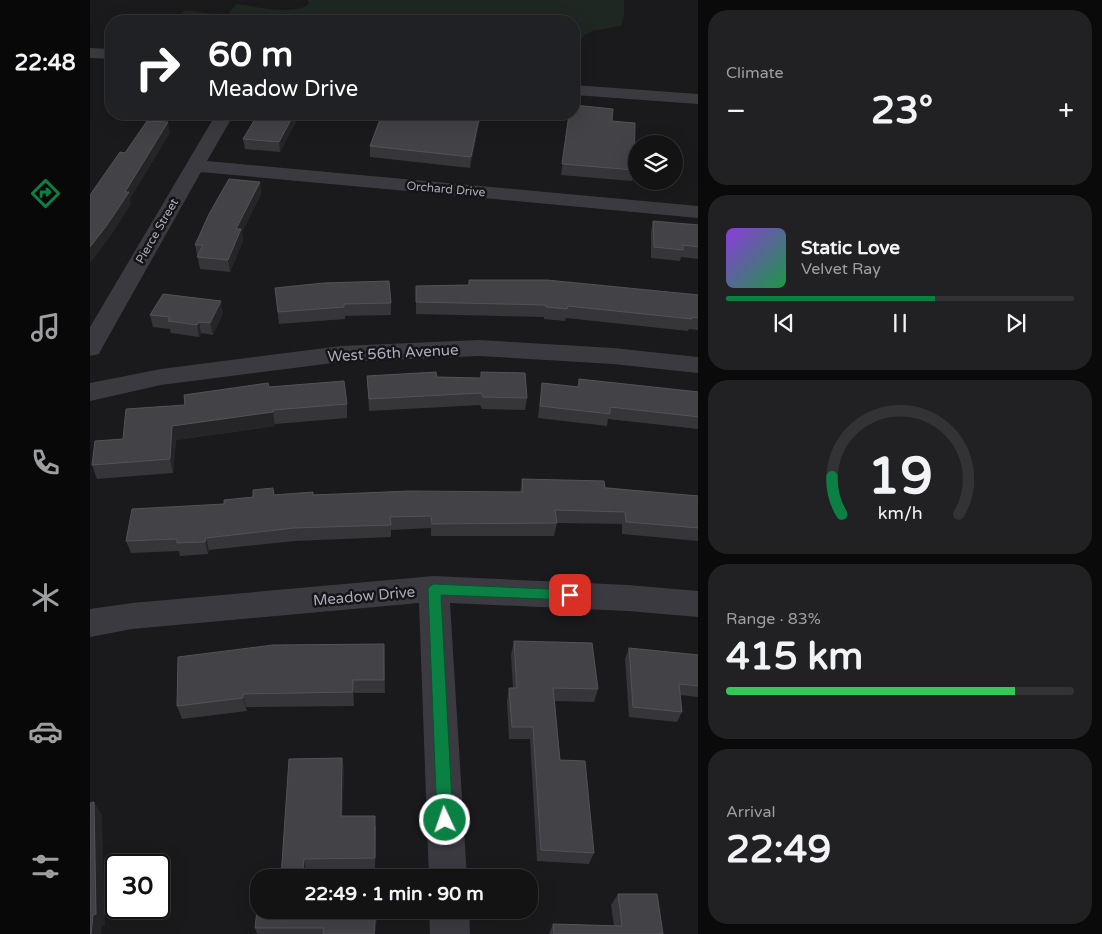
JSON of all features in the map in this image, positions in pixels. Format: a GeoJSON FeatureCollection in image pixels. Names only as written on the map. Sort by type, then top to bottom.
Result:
{"type":"FeatureCollection","features":[{"type":"Feature","properties":{"kind":"street"},"geometry":{"type":"LineString","coordinates":[[90,53],[105,54]]}},
{"type":"Feature","properties":{"kind":"street"},"geometry":{"type":"LineString","coordinates":[[580,90],[698,99]]}},
{"type":"Feature","properties":{"kind":"street","name":"Pierce Street"},"geometry":{"type":"LineString","coordinates":[[90,348],[221,120]]}},
{"type":"Feature","properties":{"kind":"street","name":"Orchard Drive"},"geometry":{"type":"LineString","coordinates":[[194,166],[698,212]]}},
{"type":"Feature","properties":{"kind":"street","name":"West 56th Avenue"},"geometry":{"type":"LineString","coordinates":[[90,392],[161,377],[350,354],[480,348],[613,356],[698,365]]}},
{"type":"Feature","properties":{"kind":"street"},"geometry":{"type":"LineString","coordinates":[[434,589],[448,869]]}},
{"type":"Feature","properties":{"kind":"street","name":"Meadow Drive"},"geometry":{"type":"LineString","coordinates":[[90,623],[132,616],[434,589],[628,598],[698,604]]}},
{"type":"Feature","properties":{"kind":"street"},"geometry":{"type":"LineString","coordinates":[[449,919],[450,934]]}},
{"type":"Feature","properties":{"kind":"shaded area"},"geometry":{"type":"Polygon","coordinates":[[[308,0],[624,0],[624,15],[621,26],[592,31],[580,40],[580,15],[228,15],[236,4],[284,10],[302,8],[309,4],[308,0]]]}},
{"type":"Feature","properties":{"kind":"shaded area"},"geometry":{"type":"Polygon","coordinates":[[[185,10],[220,15],[180,15],[185,10]]]}},
{"type":"Feature","properties":{"kind":"building"},"geometry":{"type":"Polygon","coordinates":[[[580,106],[613,109],[612,121],[635,123],[635,135],[628,135],[628,170],[562,164],[568,120],[580,120],[580,106]]]}},
{"type":"Feature","properties":{"kind":"building"},"geometry":{"type":"Polygon","coordinates":[[[254,120],[291,120],[279,142],[243,139],[254,120]]]}},
{"type":"Feature","properties":{"kind":"building"},"geometry":{"type":"Polygon","coordinates":[[[380,120],[479,120],[471,157],[370,146],[380,120]]]}},
{"type":"Feature","properties":{"kind":"building"},"geometry":{"type":"Polygon","coordinates":[[[147,121],[168,122],[125,192],[129,192],[90,247],[90,195],[120,152],[125,153],[147,121]]]}},
{"type":"Feature","properties":{"kind":"building"},"geometry":{"type":"Polygon","coordinates":[[[229,179],[260,182],[236,229],[241,229],[228,260],[197,257],[203,245],[195,245],[209,214],[229,179]]]}},
{"type":"Feature","properties":{"kind":"building"},"geometry":{"type":"Polygon","coordinates":[[[653,221],[698,225],[698,247],[683,245],[683,250],[654,247],[653,221]]]}},
{"type":"Feature","properties":{"kind":"building"},"geometry":{"type":"Polygon","coordinates":[[[469,280],[547,280],[698,295],[698,318],[692,317],[692,319],[568,306],[567,309],[546,307],[546,305],[416,302],[416,286],[469,285],[469,280]]]}},
{"type":"Feature","properties":{"kind":"building"},"geometry":{"type":"Polygon","coordinates":[[[389,281],[391,303],[344,304],[344,307],[278,312],[275,288],[324,283],[389,281]]]}},
{"type":"Feature","properties":{"kind":"building"},"geometry":{"type":"Polygon","coordinates":[[[163,294],[221,301],[210,323],[199,322],[197,325],[168,321],[170,317],[150,315],[163,294]]]}},
{"type":"Feature","properties":{"kind":"building"},"geometry":{"type":"Polygon","coordinates":[[[436,372],[437,377],[481,378],[481,372],[525,373],[527,398],[483,397],[481,393],[369,399],[367,376],[436,372]]]}},
{"type":"Feature","properties":{"kind":"building"},"geometry":{"type":"Polygon","coordinates":[[[579,379],[698,392],[698,417],[610,407],[610,414],[540,406],[542,383],[579,387],[579,379]]]}},
{"type":"Feature","properties":{"kind":"building"},"geometry":{"type":"Polygon","coordinates":[[[344,381],[347,404],[273,410],[273,412],[172,426],[170,459],[92,465],[95,441],[123,439],[126,409],[185,405],[184,395],[268,383],[269,387],[344,381]]]}},
{"type":"Feature","properties":{"kind":"building"},"geometry":{"type":"Polygon","coordinates":[[[522,479],[604,481],[605,488],[698,496],[698,528],[626,522],[625,512],[555,510],[557,523],[432,524],[431,516],[390,517],[391,525],[294,528],[206,538],[205,542],[177,543],[177,539],[126,541],[132,509],[224,504],[224,500],[253,497],[253,490],[273,488],[274,495],[313,492],[313,495],[410,491],[523,492],[522,479]]]}},
{"type":"Feature","properties":{"kind":"building"},"geometry":{"type":"Polygon","coordinates":[[[514,641],[592,643],[598,689],[553,688],[560,760],[585,761],[594,853],[541,850],[533,727],[512,727],[509,688],[517,688],[514,641]]]}},
{"type":"Feature","properties":{"kind":"building"},"geometry":{"type":"Polygon","coordinates":[[[384,644],[384,680],[353,680],[353,692],[243,694],[243,698],[177,706],[178,657],[273,645],[384,644]]]}},
{"type":"Feature","properties":{"kind":"building"},"geometry":{"type":"Polygon","coordinates":[[[629,648],[698,655],[698,686],[679,684],[682,712],[633,707],[629,648]]]}},
{"type":"Feature","properties":{"kind":"building"},"geometry":{"type":"Polygon","coordinates":[[[342,758],[341,816],[375,816],[375,858],[304,859],[303,869],[282,869],[289,759],[342,758]]]}},
{"type":"Feature","properties":{"kind":"building"},"geometry":{"type":"Polygon","coordinates":[[[94,802],[96,914],[93,915],[90,934],[90,803],[94,802]]]}},
{"type":"Feature","properties":{"kind":"building"},"geometry":{"type":"Polygon","coordinates":[[[618,894],[657,894],[663,934],[554,934],[553,924],[622,926],[618,894]]]}},
{"type":"Feature","properties":{"kind":"building"},"geometry":{"type":"Polygon","coordinates":[[[256,919],[375,919],[374,934],[323,934],[324,928],[255,928],[256,919]]]}},
{"type":"Feature","properties":{"kind":"route"},"geometry":{"type":"LineString","coordinates":[[445,820],[434,589],[570,595]]}}]}
